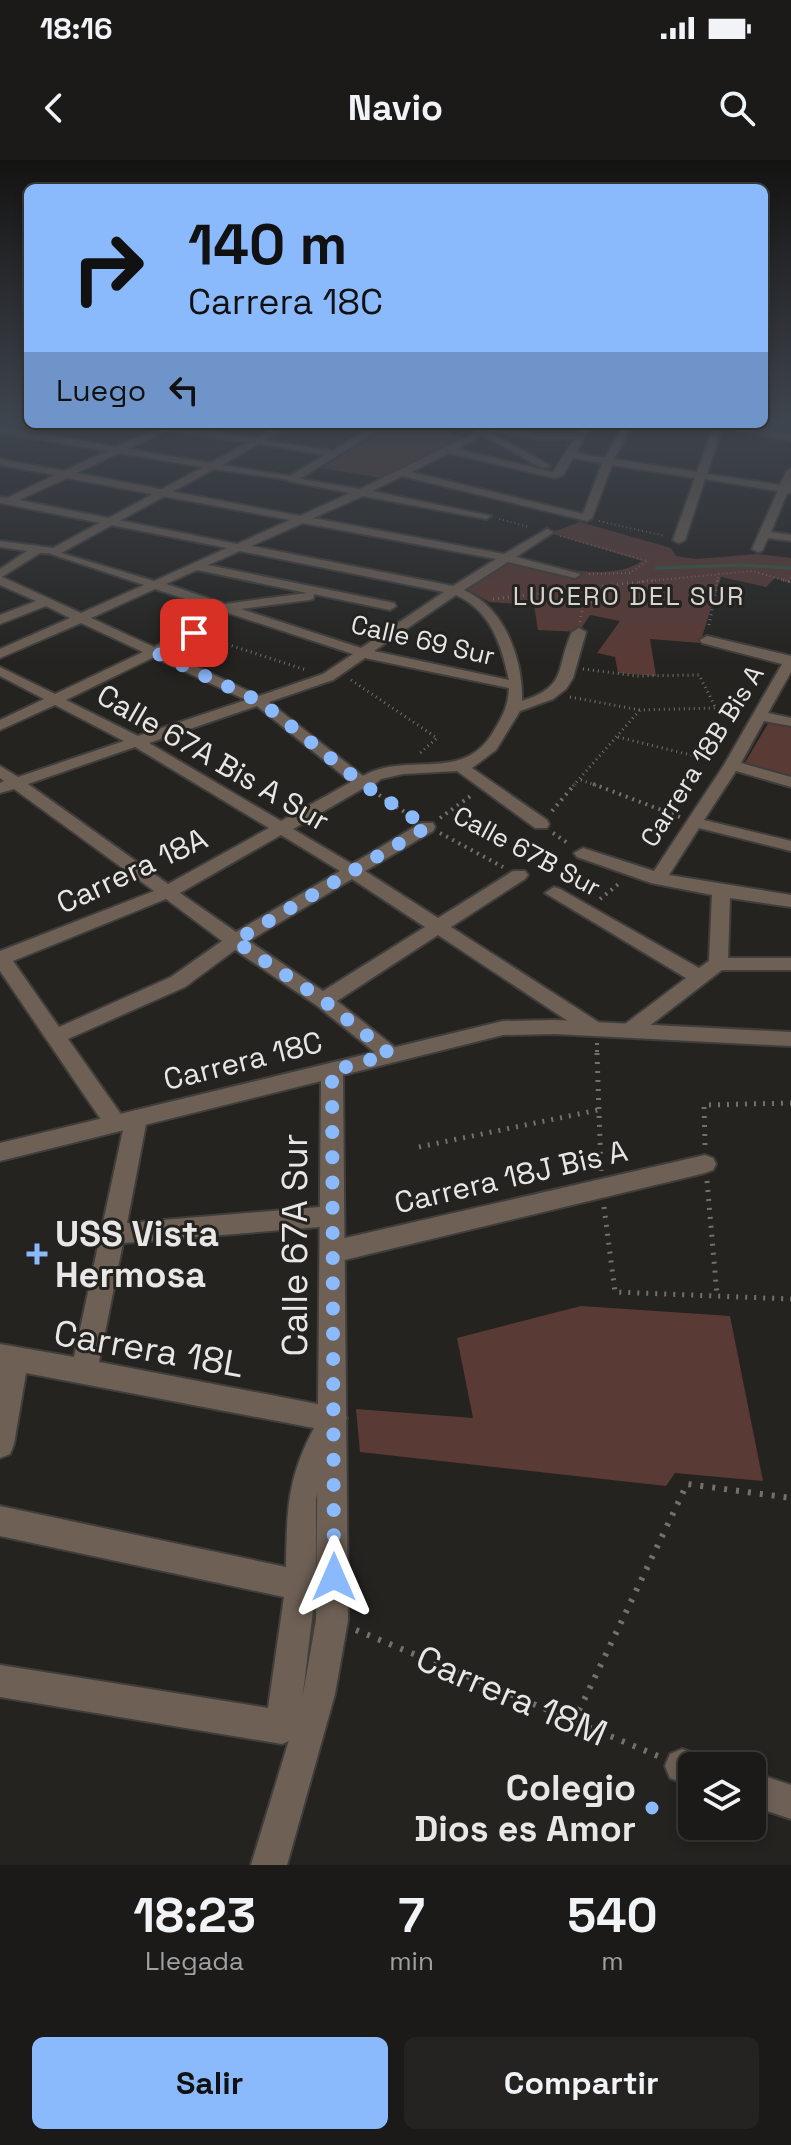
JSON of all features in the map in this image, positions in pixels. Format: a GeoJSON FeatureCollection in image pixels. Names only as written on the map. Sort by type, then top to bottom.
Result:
{"type":"FeatureCollection","features":[{"type":"Feature","properties":{"kind":"street"},"geometry":{"type":"LineString","coordinates":[[6,504],[455,590],[479,601],[494,618],[517,686],[515,708],[491,747],[476,760],[461,767],[541,824]]}},
{"type":"Feature","properties":{"kind":"street"},"geometry":{"type":"LineString","coordinates":[[55,552],[144,504]]}},
{"type":"Feature","properties":{"kind":"street"},"geometry":{"type":"LineString","coordinates":[[220,504],[507,558],[575,574]]}},
{"type":"Feature","properties":{"kind":"street"},"geometry":{"type":"LineString","coordinates":[[0,654],[336,504]]}},
{"type":"Feature","properties":{"kind":"street"},"geometry":{"type":"LineString","coordinates":[[422,504],[486,516]]}},
{"type":"Feature","properties":{"kind":"street"},"geometry":{"type":"LineString","coordinates":[[528,504],[587,518],[592,504]]}},
{"type":"Feature","properties":{"kind":"street"},"geometry":{"type":"LineString","coordinates":[[679,540],[691,504]]}},
{"type":"Feature","properties":{"kind":"street"},"geometry":{"type":"LineString","coordinates":[[758,549],[780,504]]}},
{"type":"Feature","properties":{"kind":"street"},"geometry":{"type":"LineString","coordinates":[[0,788],[261,702],[332,674],[547,532]]}},
{"type":"Feature","properties":{"kind":"street"},"geometry":{"type":"LineString","coordinates":[[764,534],[791,538]]}},
{"type":"Feature","properties":{"kind":"street","name":"Calle 69 Sur"},"geometry":{"type":"LineString","coordinates":[[0,544],[55,552],[218,608],[363,653],[517,686]]}},
{"type":"Feature","properties":{"kind":"street"},"geometry":{"type":"LineString","coordinates":[[0,574],[37,550]]}},
{"type":"Feature","properties":{"kind":"street"},"geometry":{"type":"LineString","coordinates":[[195,566],[390,606]]}},
{"type":"Feature","properties":{"kind":"street"},"geometry":{"type":"LineString","coordinates":[[0,580],[261,702],[364,785]]}},
{"type":"Feature","properties":{"kind":"street"},"geometry":{"type":"LineString","coordinates":[[218,608],[327,593]]}},
{"type":"Feature","properties":{"kind":"street"},"geometry":{"type":"LineString","coordinates":[[0,620],[45,602]]}},
{"type":"Feature","properties":{"kind":"street"},"geometry":{"type":"LineString","coordinates":[[515,708],[555,694],[565,683],[571,648],[579,632]]}},
{"type":"Feature","properties":{"kind":"street"},"geometry":{"type":"LineString","coordinates":[[0,726],[194,633]]}},
{"type":"Feature","properties":{"kind":"street"},"geometry":{"type":"LineString","coordinates":[[707,640],[791,661]]}},
{"type":"Feature","properties":{"kind":"street","name":"Carrera 18B Bis A"},"geometry":{"type":"LineString","coordinates":[[657,879],[732,765],[791,661]]}},
{"type":"Feature","properties":{"kind":"street","name":"Calle 67A Bis A Sur"},"geometry":{"type":"LineString","coordinates":[[0,671],[137,742],[279,827],[596,1030]]}},
{"type":"Feature","properties":{"kind":"street"},"geometry":{"type":"LineString","coordinates":[[762,716],[791,722]]}},
{"type":"Feature","properties":{"kind":"street"},"geometry":{"type":"LineString","coordinates":[[732,765],[791,782]]}},
{"type":"Feature","properties":{"kind":"street","name":"Carrera 18A"},"geometry":{"type":"LineString","coordinates":[[0,958],[168,892],[279,827],[364,785],[376,775],[403,769],[461,767]]}},
{"type":"Feature","properties":{"kind":"street"},"geometry":{"type":"LineString","coordinates":[[0,771],[235,941],[323,1000],[390,1054]]}},
{"type":"Feature","properties":{"kind":"street"},"geometry":{"type":"LineString","coordinates":[[693,822],[791,846]]}},
{"type":"Feature","properties":{"kind":"street"},"geometry":{"type":"LineString","coordinates":[[57,1036],[178,982],[235,941],[427,827]]}},
{"type":"Feature","properties":{"kind":"street"},"geometry":{"type":"LineString","coordinates":[[583,853],[632,873],[657,879],[721,892],[791,901]]}},
{"type":"Feature","properties":{"kind":"street"},"geometry":{"type":"LineString","coordinates":[[323,1000],[441,928],[519,875]]}},
{"type":"Feature","properties":{"kind":"street"},"geometry":{"type":"LineString","coordinates":[[718,964],[721,892]]}},
{"type":"Feature","properties":{"kind":"street","name":"Calle 67B Sur"},"geometry":{"type":"LineString","coordinates":[[554,893],[699,977]]}},
{"type":"Feature","properties":{"kind":"street"},"geometry":{"type":"LineString","coordinates":[[0,958],[57,1036],[126,1121],[113,1234],[84,1372]]}},
{"type":"Feature","properties":{"kind":"street"},"geometry":{"type":"LineString","coordinates":[[628,1032],[718,964],[791,964]]}},
{"type":"Feature","properties":{"kind":"street","name":"Carrera 18C"},"geometry":{"type":"LineString","coordinates":[[0,1152],[503,1028],[596,1030],[790,1042]]}},
{"type":"Feature","properties":{"kind":"street","name":"Calle 67A Sur"},"geometry":{"type":"LineString","coordinates":[[269,1865],[319,1694],[332,1620],[332,1071]]}},
{"type":"Feature","properties":{"kind":"street","name":"Carrera 18J Bis A"},"geometry":{"type":"LineString","coordinates":[[332,1252],[705,1164]]}},
{"type":"Feature","properties":{"kind":"street"},"geometry":{"type":"LineString","coordinates":[[113,1234],[332,1216]]}},
{"type":"Feature","properties":{"kind":"street"},"geometry":{"type":"LineString","coordinates":[[0,1444],[7,1358]]}},
{"type":"Feature","properties":{"kind":"street","name":"Carrera 18L"},"geometry":{"type":"LineString","coordinates":[[7,1358],[333,1418]]}},
{"type":"Feature","properties":{"kind":"street","name":"Calle 67A Sur"},"geometry":{"type":"LineString","coordinates":[[0,1681],[282,1727],[301,1585],[305,1482],[311,1462],[333,1418]]}},
{"type":"Feature","properties":{"kind":"street"},"geometry":{"type":"LineString","coordinates":[[0,1521],[301,1585]]}},
{"type":"Feature","properties":{"kind":"street"},"geometry":{"type":"LineString","coordinates":[[766,1794],[791,1802]]}},
{"type":"Feature","properties":{"kind":"path"},"geometry":{"type":"LineString","coordinates":[[486,516],[647,561],[630,573],[575,574]]}},
{"type":"Feature","properties":{"kind":"path"},"geometry":{"type":"LineString","coordinates":[[587,518],[679,540]]}},
{"type":"Feature","properties":{"kind":"path"},"geometry":{"type":"LineString","coordinates":[[752,570],[753,563]]}},
{"type":"Feature","properties":{"kind":"path"},"geometry":{"type":"LineString","coordinates":[[479,601],[719,572],[752,570],[791,582]]}},
{"type":"Feature","properties":{"kind":"path"},"geometry":{"type":"LineString","coordinates":[[707,640],[719,572]]}},
{"type":"Feature","properties":{"kind":"path"},"geometry":{"type":"LineString","coordinates":[[579,632],[583,606],[606,595],[606,588]]}},
{"type":"Feature","properties":{"kind":"path"},"geometry":{"type":"LineString","coordinates":[[194,633],[332,674],[437,738],[403,769]]}},
{"type":"Feature","properties":{"kind":"path"},"geometry":{"type":"LineString","coordinates":[[569,667],[638,676],[699,675],[716,708]]}},
{"type":"Feature","properties":{"kind":"path"},"geometry":{"type":"LineString","coordinates":[[555,694],[640,710],[716,708],[762,716]]}},
{"type":"Feature","properties":{"kind":"path"},"geometry":{"type":"LineString","coordinates":[[583,853],[541,824],[640,710]]}},
{"type":"Feature","properties":{"kind":"path"},"geometry":{"type":"LineString","coordinates":[[617,736],[732,765]]}},
{"type":"Feature","properties":{"kind":"path"},"geometry":{"type":"LineString","coordinates":[[581,780],[693,822]]}},
{"type":"Feature","properties":{"kind":"path","name":"Calle 67B Sur"},"geometry":{"type":"LineString","coordinates":[[364,785],[427,827],[519,875]]}},
{"type":"Feature","properties":{"kind":"path"},"geometry":{"type":"LineString","coordinates":[[427,827],[484,786]]}},
{"type":"Feature","properties":{"kind":"path","name":"Carrera 18B Bis A"},"geometry":{"type":"LineString","coordinates":[[586,911],[632,873]]}},
{"type":"Feature","properties":{"kind":"path"},"geometry":{"type":"LineString","coordinates":[[596,1030],[601,1188],[615,1292],[791,1299]]}},
{"type":"Feature","properties":{"kind":"path"},"geometry":{"type":"LineString","coordinates":[[717,1295],[705,1164],[704,1105],[791,1103]]}},
{"type":"Feature","properties":{"kind":"path"},"geometry":{"type":"LineString","coordinates":[[419,1147],[598,1110]]}},
{"type":"Feature","properties":{"kind":"path"},"geometry":{"type":"LineString","coordinates":[[574,1721],[687,1484],[791,1498]]}},
{"type":"Feature","properties":{"kind":"path","name":"Carrera 18M"},"geometry":{"type":"LineString","coordinates":[[332,1620],[678,1764]]}},
{"type":"Feature","properties":{"kind":"shaded area"},"geometry":{"type":"Polygon","coordinates":[[[580,522],[671,548],[676,556],[696,559],[757,554],[791,558],[791,583],[775,578],[766,587],[721,577],[700,643],[650,639],[656,676],[618,673],[615,657],[597,653],[620,621],[590,615],[579,632],[538,630],[534,605],[489,602],[467,589],[513,559],[561,569],[597,572],[629,568],[642,561],[550,533],[580,522]]]}},
{"type":"Feature","properties":{"kind":"shaded area"},"geometry":{"type":"Polygon","coordinates":[[[770,720],[791,725],[791,778],[743,766],[770,720]]]}},
{"type":"Feature","properties":{"kind":"shaded area"},"geometry":{"type":"Polygon","coordinates":[[[581,1306],[730,1316],[763,1481],[675,1473],[666,1486],[360,1452],[356,1409],[473,1418],[457,1338],[581,1306]]]}},
{"type":"Feature","properties":{"kind":"waterway"},"geometry":{"type":"LineString","coordinates":[[656,568],[740,565],[791,568]]}},
{"type":"Feature","properties":{"kind":"place","name":"USS Vista Hermosa"},"geometry":{"type":"Point","coordinates":[37,1254]}},
{"type":"Feature","properties":{"kind":"place","name":"Colegio Dios es Amor"},"geometry":{"type":"Point","coordinates":[652,1808]}},
{"type":"Feature","properties":{"kind":"district","name":"LUCERO DEL SUR"},"geometry":{"type":"Point","coordinates":[629,596]}},
{"type":"Feature","properties":{"kind":"route"},"geometry":{"type":"LineString","coordinates":[[194,633],[154,652],[261,702],[364,785],[427,827],[235,941],[323,1000],[390,1054],[332,1071],[334,1577]]}}]}
